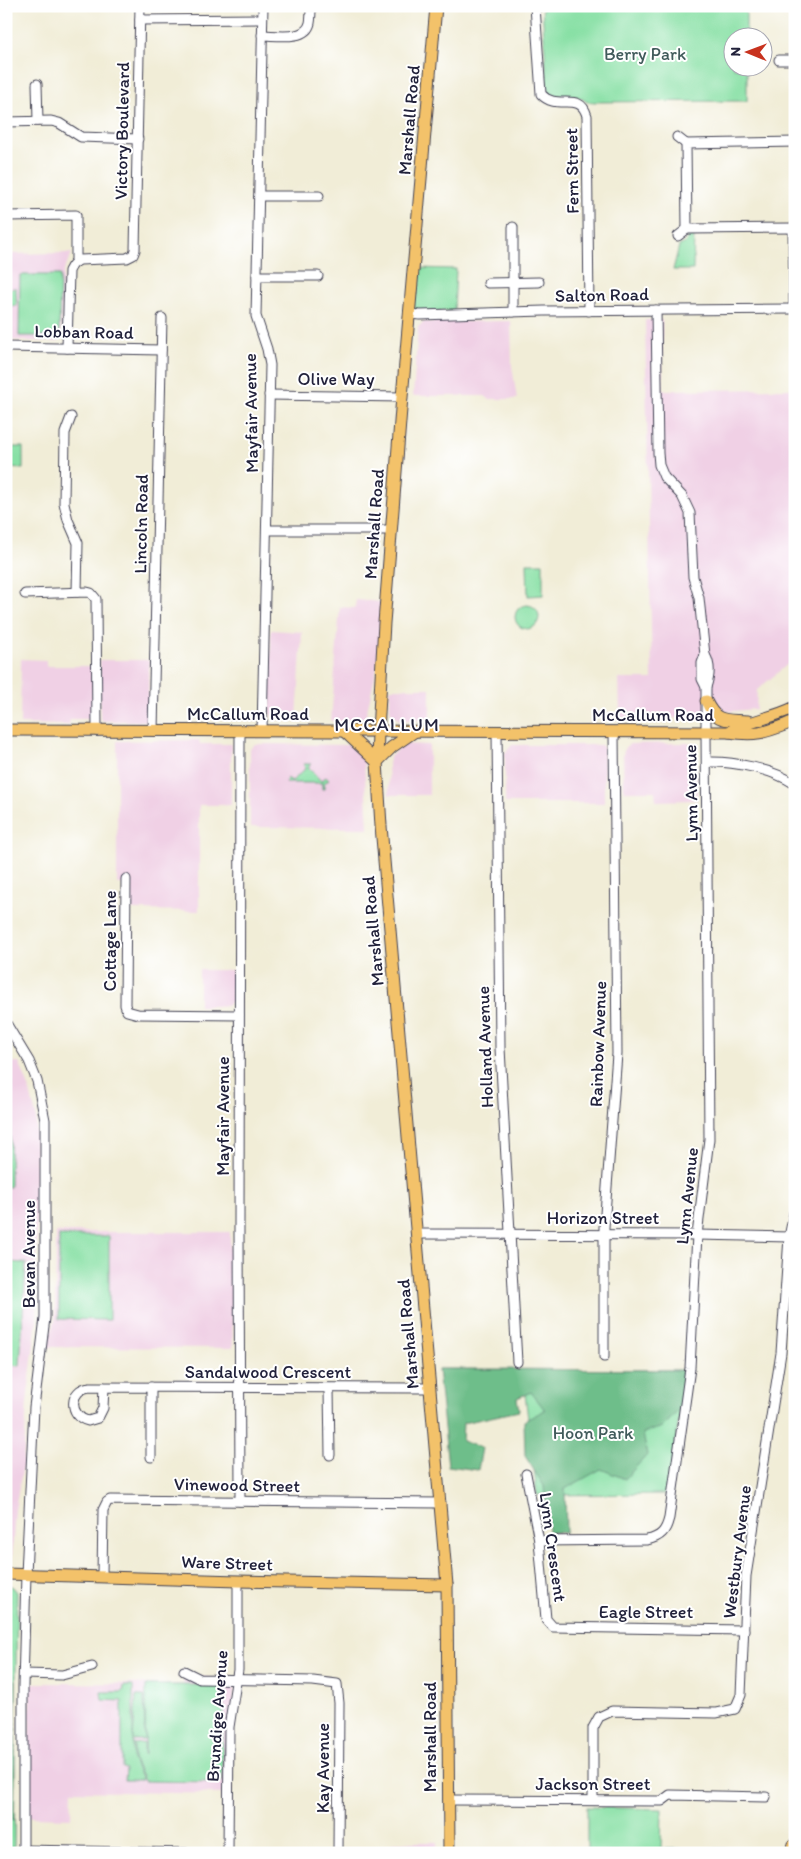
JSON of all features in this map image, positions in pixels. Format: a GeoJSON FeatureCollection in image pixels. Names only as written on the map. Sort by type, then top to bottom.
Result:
{"type":"FeatureCollection","features":[{"type":"Feature","properties":{"kind":"highway"},"geometry":{"type":"LineString","coordinates":[[794,1853],[795,1846]]}},
{"type":"Feature","properties":{"kind":"main road","name":"Marshall Road"},"geometry":{"type":"LineString","coordinates":[[436,6],[391,530],[377,762],[447,1585],[449,1853]]}},
{"type":"Feature","properties":{"kind":"main road"},"geometry":{"type":"LineString","coordinates":[[706,701],[710,711],[716,717],[753,722]]}},
{"type":"Feature","properties":{"kind":"main road","name":"McCallum Road"},"geometry":{"type":"LineString","coordinates":[[729,732],[744,724],[767,718],[795,706]]}},
{"type":"Feature","properties":{"kind":"main road","name":"McCallum Road"},"geometry":{"type":"LineString","coordinates":[[6,730],[729,732],[748,735],[795,721]]}},
{"type":"Feature","properties":{"kind":"main road"},"geometry":{"type":"LineString","coordinates":[[346,732],[377,762],[392,747],[414,732]]}},
{"type":"Feature","properties":{"kind":"main road","name":"Ware Street"},"geometry":{"type":"LineString","coordinates":[[6,1574],[447,1585]]}},
{"type":"Feature","properties":{"kind":"street","name":"Victory Boulevard"},"geometry":{"type":"LineString","coordinates":[[76,262],[134,257],[140,6]]}},
{"type":"Feature","properties":{"kind":"street","name":"Mayfair Avenue"},"geometry":{"type":"LineString","coordinates":[[262,731],[269,357],[256,316],[263,6]]}},
{"type":"Feature","properties":{"kind":"street"},"geometry":{"type":"LineString","coordinates":[[262,35],[299,35],[306,31],[310,23],[311,6]]}},
{"type":"Feature","properties":{"kind":"street","name":"Fern Street"},"geometry":{"type":"LineString","coordinates":[[534,6],[541,94],[546,100],[580,104],[585,109],[587,116],[590,311]]}},
{"type":"Feature","properties":{"kind":"street"},"geometry":{"type":"LineString","coordinates":[[140,20],[262,18]]}},
{"type":"Feature","properties":{"kind":"street"},"geometry":{"type":"LineString","coordinates":[[779,60],[795,60]]}},
{"type":"Feature","properties":{"kind":"street"},"geometry":{"type":"LineString","coordinates":[[37,84],[38,121]]}},
{"type":"Feature","properties":{"kind":"street"},"geometry":{"type":"LineString","coordinates":[[6,122],[38,121],[59,123],[81,137],[138,138]]}},
{"type":"Feature","properties":{"kind":"street"},"geometry":{"type":"LineString","coordinates":[[678,137],[686,144],[795,142]]}},
{"type":"Feature","properties":{"kind":"street"},"geometry":{"type":"LineString","coordinates":[[686,144],[687,229]]}},
{"type":"Feature","properties":{"kind":"street"},"geometry":{"type":"LineString","coordinates":[[259,196],[319,196]]}},
{"type":"Feature","properties":{"kind":"street"},"geometry":{"type":"LineString","coordinates":[[6,216],[76,215],[76,262],[69,271],[67,348]]}},
{"type":"Feature","properties":{"kind":"street"},"geometry":{"type":"LineString","coordinates":[[513,227],[513,312]]}},
{"type":"Feature","properties":{"kind":"street"},"geometry":{"type":"LineString","coordinates":[[678,236],[687,229],[794,228],[794,309]]}},
{"type":"Feature","properties":{"kind":"street"},"geometry":{"type":"LineString","coordinates":[[257,276],[318,276]]}},
{"type":"Feature","properties":{"kind":"street"},"geometry":{"type":"LineString","coordinates":[[488,283],[539,282]]}},
{"type":"Feature","properties":{"kind":"street","name":"Salton Road"},"geometry":{"type":"LineString","coordinates":[[410,314],[794,309]]}},
{"type":"Feature","properties":{"kind":"street","name":"Lynn Avenue"},"geometry":{"type":"LineString","coordinates":[[539,1541],[647,1540],[655,1538],[664,1532],[669,1518],[690,1368],[698,1235],[709,1139],[706,687],[709,679],[709,662],[705,655],[699,598],[693,577],[690,513],[682,496],[664,477],[659,465],[656,310]]}},
{"type":"Feature","properties":{"kind":"street","name":"Lincoln Road"},"geometry":{"type":"LineString","coordinates":[[153,731],[162,318]]}},
{"type":"Feature","properties":{"kind":"street","name":"Lobban Road"},"geometry":{"type":"LineString","coordinates":[[6,347],[161,350]]}},
{"type":"Feature","properties":{"kind":"street","name":"Olive Way"},"geometry":{"type":"LineString","coordinates":[[269,395],[402,397]]}},
{"type":"Feature","properties":{"kind":"street"},"geometry":{"type":"LineString","coordinates":[[71,417],[64,432],[64,503],[68,520],[78,543],[77,592]]}},
{"type":"Feature","properties":{"kind":"street"},"geometry":{"type":"LineString","coordinates":[[267,530],[391,530]]}},
{"type":"Feature","properties":{"kind":"street"},"geometry":{"type":"LineString","coordinates":[[25,594],[77,592],[91,593],[95,596],[97,602],[97,731]]}},
{"type":"Feature","properties":{"kind":"street","name":"Mayfair Avenue"},"geometry":{"type":"LineString","coordinates":[[240,731],[240,1501]]}},
{"type":"Feature","properties":{"kind":"street","name":"Holland Avenue"},"geometry":{"type":"LineString","coordinates":[[498,732],[500,1038],[517,1362]]}},
{"type":"Feature","properties":{"kind":"street","name":"Rainbow Avenue"},"geometry":{"type":"LineString","coordinates":[[604,1357],[604,1234],[617,1054],[614,732]]}},
{"type":"Feature","properties":{"kind":"street"},"geometry":{"type":"LineString","coordinates":[[707,762],[767,771],[784,777],[795,784]]}},
{"type":"Feature","properties":{"kind":"street","name":"Cottage Lane"},"geometry":{"type":"LineString","coordinates":[[126,879],[127,1011],[138,1014],[239,1015]]}},
{"type":"Feature","properties":{"kind":"street","name":"Bevan Avenue"},"geometry":{"type":"LineString","coordinates":[[6,1023],[29,1061],[37,1081],[45,1120],[45,1318],[34,1407],[26,1574],[23,1851]]}},
{"type":"Feature","properties":{"kind":"street","name":"Westbury Avenue"},"geometry":{"type":"LineString","coordinates":[[593,1800],[593,1728],[599,1717],[612,1712],[716,1713],[735,1709],[742,1695],[746,1576],[781,1353],[789,1237],[795,1208]]}},
{"type":"Feature","properties":{"kind":"street","name":"Horizon Street"},"geometry":{"type":"LineString","coordinates":[[417,1234],[604,1234],[789,1237]]}},
{"type":"Feature","properties":{"kind":"street","name":"Sandalwood Crescent"},"geometry":{"type":"LineString","coordinates":[[104,1387],[430,1388]]}},
{"type":"Feature","properties":{"kind":"street"},"geometry":{"type":"LineString","coordinates":[[151,1387],[151,1457]]}},
{"type":"Feature","properties":{"kind":"street"},"geometry":{"type":"LineString","coordinates":[[330,1389],[330,1455]]}},
{"type":"Feature","properties":{"kind":"street","name":"Lynn Crescent"},"geometry":{"type":"LineString","coordinates":[[526,1474],[539,1541],[545,1613],[549,1624]]}},
{"type":"Feature","properties":{"kind":"street","name":"Vinewood Street"},"geometry":{"type":"LineString","coordinates":[[102,1576],[103,1510],[110,1500],[441,1503]]}},
{"type":"Feature","properties":{"kind":"street","name":"Brundige Avenue"},"geometry":{"type":"LineString","coordinates":[[228,1853],[229,1727],[237,1680],[238,1581]]}},
{"type":"Feature","properties":{"kind":"street","name":"Eagle Street"},"geometry":{"type":"LineString","coordinates":[[549,1624],[560,1628],[744,1630]]}},
{"type":"Feature","properties":{"kind":"street"},"geometry":{"type":"LineString","coordinates":[[24,1674],[62,1675],[92,1667]]}},
{"type":"Feature","properties":{"kind":"street"},"geometry":{"type":"LineString","coordinates":[[184,1671],[200,1679],[237,1680]]}},
{"type":"Feature","properties":{"kind":"street","name":"Kay Avenue"},"geometry":{"type":"LineString","coordinates":[[237,1680],[313,1681],[337,1684],[339,1703],[338,1853]]}},
{"type":"Feature","properties":{"kind":"street","name":"Jackson Street"},"geometry":{"type":"LineString","coordinates":[[448,1800],[662,1801],[670,1795],[766,1797]]}},
{"type":"Feature","properties":{"kind":"street"},"geometry":{"type":"LineString","coordinates":[[23,1851],[186,1853]]}},
{"type":"Feature","properties":{"kind":"shaded area"},"geometry":{"type":"Polygon","coordinates":[[[72,253],[63,273],[61,338],[57,342],[6,340],[6,254],[72,253]]]}},
{"type":"Feature","properties":{"kind":"shaded area"},"geometry":{"type":"Polygon","coordinates":[[[645,320],[662,320],[663,390],[795,389],[795,658],[757,690],[756,709],[688,718],[620,718],[619,679],[652,679],[645,320]]]}},
{"type":"Feature","properties":{"kind":"shaded area"},"geometry":{"type":"Polygon","coordinates":[[[511,321],[512,366],[517,399],[489,399],[485,396],[413,396],[418,327],[424,322],[511,321]]]}},
{"type":"Feature","properties":{"kind":"shaded area"},"geometry":{"type":"Polygon","coordinates":[[[356,600],[383,602],[377,667],[366,715],[359,721],[331,721],[340,607],[355,608],[356,600]]]}},
{"type":"Feature","properties":{"kind":"shaded area"},"geometry":{"type":"Polygon","coordinates":[[[271,630],[302,632],[297,720],[278,720],[272,717],[270,713],[271,630]]]}},
{"type":"Feature","properties":{"kind":"shaded area"},"geometry":{"type":"Polygon","coordinates":[[[21,659],[46,660],[46,666],[93,666],[92,719],[70,719],[69,725],[20,724],[21,659]]]}},
{"type":"Feature","properties":{"kind":"shaded area"},"geometry":{"type":"Polygon","coordinates":[[[100,660],[149,660],[147,721],[103,721],[100,718],[100,660]]]}},
{"type":"Feature","properties":{"kind":"shaded area"},"geometry":{"type":"Polygon","coordinates":[[[390,688],[430,688],[430,720],[399,720],[390,711],[390,688]]]}},
{"type":"Feature","properties":{"kind":"shaded area"},"geometry":{"type":"Polygon","coordinates":[[[199,740],[200,744],[231,744],[231,805],[199,805],[199,911],[132,910],[131,884],[117,884],[117,741],[199,740]]]}},
{"type":"Feature","properties":{"kind":"shaded area"},"geometry":{"type":"Polygon","coordinates":[[[255,744],[349,745],[364,760],[368,828],[250,827],[250,749],[255,744]]]}},
{"type":"Feature","properties":{"kind":"shaded area"},"geometry":{"type":"Polygon","coordinates":[[[405,744],[429,745],[429,795],[389,795],[388,763],[390,757],[405,744]]]}},
{"type":"Feature","properties":{"kind":"shaded area"},"geometry":{"type":"Polygon","coordinates":[[[630,744],[693,744],[697,749],[697,800],[656,801],[655,791],[624,791],[623,754],[625,747],[630,744]]]}},
{"type":"Feature","properties":{"kind":"shaded area"},"geometry":{"type":"Polygon","coordinates":[[[512,745],[601,745],[604,748],[604,803],[505,803],[505,753],[512,745]]]}},
{"type":"Feature","properties":{"kind":"shaded area"},"geometry":{"type":"Polygon","coordinates":[[[199,970],[232,970],[232,1000],[227,1006],[199,1006],[199,970]]]}},
{"type":"Feature","properties":{"kind":"shaded area"},"geometry":{"type":"Polygon","coordinates":[[[6,1062],[19,1062],[29,1087],[36,1116],[37,1318],[27,1402],[23,1465],[15,1510],[12,1558],[6,1564],[6,1062]]]}},
{"type":"Feature","properties":{"kind":"shaded area"},"geometry":{"type":"Polygon","coordinates":[[[56,1232],[230,1232],[233,1348],[45,1347],[55,1321],[56,1232]]]}},
{"type":"Feature","properties":{"kind":"shaded area"},"geometry":{"type":"Polygon","coordinates":[[[185,1674],[235,1682],[227,1791],[222,1794],[72,1791],[71,1818],[28,1817],[30,1683],[183,1684],[185,1674]]]}},
{"type":"Feature","properties":{"kind":"shaded area"},"geometry":{"type":"Polygon","coordinates":[[[393,1842],[437,1842],[437,1853],[393,1853],[393,1842]]]}},
{"type":"Feature","properties":{"kind":"green space","name":"Berry Park"},"geometry":{"type":"Polygon","coordinates":[[[542,6],[746,6],[746,28],[724,28],[724,78],[747,78],[747,101],[587,102],[579,98],[551,94],[548,91],[542,6]]]}},
{"type":"Feature","properties":{"kind":"green space"},"geometry":{"type":"Polygon","coordinates":[[[690,235],[694,235],[693,270],[673,270],[679,246],[685,243],[690,235]]]}},
{"type":"Feature","properties":{"kind":"green space"},"geometry":{"type":"Polygon","coordinates":[[[415,268],[456,269],[454,311],[411,312],[415,268]]]}},
{"type":"Feature","properties":{"kind":"green space"},"geometry":{"type":"Polygon","coordinates":[[[20,275],[60,275],[59,336],[19,336],[20,275]]]}},
{"type":"Feature","properties":{"kind":"green space"},"geometry":{"type":"Polygon","coordinates":[[[16,288],[17,306],[6,306],[6,289],[16,288]]]}},
{"type":"Feature","properties":{"kind":"green space"},"geometry":{"type":"Polygon","coordinates":[[[6,447],[23,447],[23,469],[6,468],[6,447]]]}},
{"type":"Feature","properties":{"kind":"green space"},"geometry":{"type":"Polygon","coordinates":[[[527,563],[543,563],[543,595],[528,596],[527,563]]]}},
{"type":"Feature","properties":{"kind":"green space"},"geometry":{"type":"Polygon","coordinates":[[[527,605],[532,606],[538,612],[538,622],[532,628],[527,629],[522,628],[516,622],[515,617],[516,612],[522,606],[527,605]]]}},
{"type":"Feature","properties":{"kind":"green space"},"geometry":{"type":"Polygon","coordinates":[[[303,764],[311,764],[308,767],[321,781],[326,777],[329,780],[324,783],[324,789],[322,789],[322,783],[286,783],[287,778],[292,781],[306,768],[303,764]]]}},
{"type":"Feature","properties":{"kind":"green space"},"geometry":{"type":"Polygon","coordinates":[[[6,1077],[11,1077],[10,1187],[6,1187],[6,1077]]]}},
{"type":"Feature","properties":{"kind":"green space"},"geometry":{"type":"Polygon","coordinates":[[[59,1236],[109,1236],[109,1320],[59,1319],[59,1236]]]}},
{"type":"Feature","properties":{"kind":"green space"},"geometry":{"type":"Polygon","coordinates":[[[6,1262],[26,1263],[20,1366],[6,1365],[6,1262]]]}},
{"type":"Feature","properties":{"kind":"green space","name":"Hoon Park"},"geometry":{"type":"Polygon","coordinates":[[[438,1369],[686,1370],[668,1494],[537,1495],[523,1377],[439,1376],[438,1369]]]}},
{"type":"Feature","properties":{"kind":"green space","name":"Hoon Park"},"geometry":{"type":"Polygon","coordinates":[[[438,1369],[686,1370],[681,1408],[663,1427],[643,1433],[647,1455],[625,1479],[601,1469],[565,1489],[566,1533],[548,1532],[544,1486],[525,1456],[524,1421],[545,1410],[531,1392],[517,1398],[519,1411],[463,1423],[462,1441],[482,1448],[478,1470],[448,1466],[438,1369]]]}},
{"type":"Feature","properties":{"kind":"green space"},"geometry":{"type":"Polygon","coordinates":[[[6,1584],[13,1587],[17,1592],[14,1853],[6,1853],[6,1584]]]}},
{"type":"Feature","properties":{"kind":"green space"},"geometry":{"type":"Polygon","coordinates":[[[16,1680],[14,1820],[6,1818],[6,1681],[16,1680]]]}},
{"type":"Feature","properties":{"kind":"green space"},"geometry":{"type":"Polygon","coordinates":[[[146,1685],[224,1685],[222,1782],[144,1781],[134,1760],[134,1744],[144,1743],[145,1755],[146,1685]]]}},
{"type":"Feature","properties":{"kind":"green space"},"geometry":{"type":"Polygon","coordinates":[[[124,1686],[133,1686],[133,1760],[142,1780],[125,1780],[126,1769],[122,1768],[122,1701],[102,1700],[101,1692],[123,1692],[124,1686]]]}},
{"type":"Feature","properties":{"kind":"green space"},"geometry":{"type":"Polygon","coordinates":[[[136,1696],[144,1696],[145,1740],[133,1740],[136,1696]]]}},
{"type":"Feature","properties":{"kind":"green space"},"geometry":{"type":"Polygon","coordinates":[[[587,1807],[662,1809],[661,1849],[774,1849],[773,1853],[587,1853],[587,1807]]]}},
{"type":"Feature","properties":{"kind":"district","name":"MCCALLUM"},"geometry":{"type":"Point","coordinates":[387,724]}}]}
